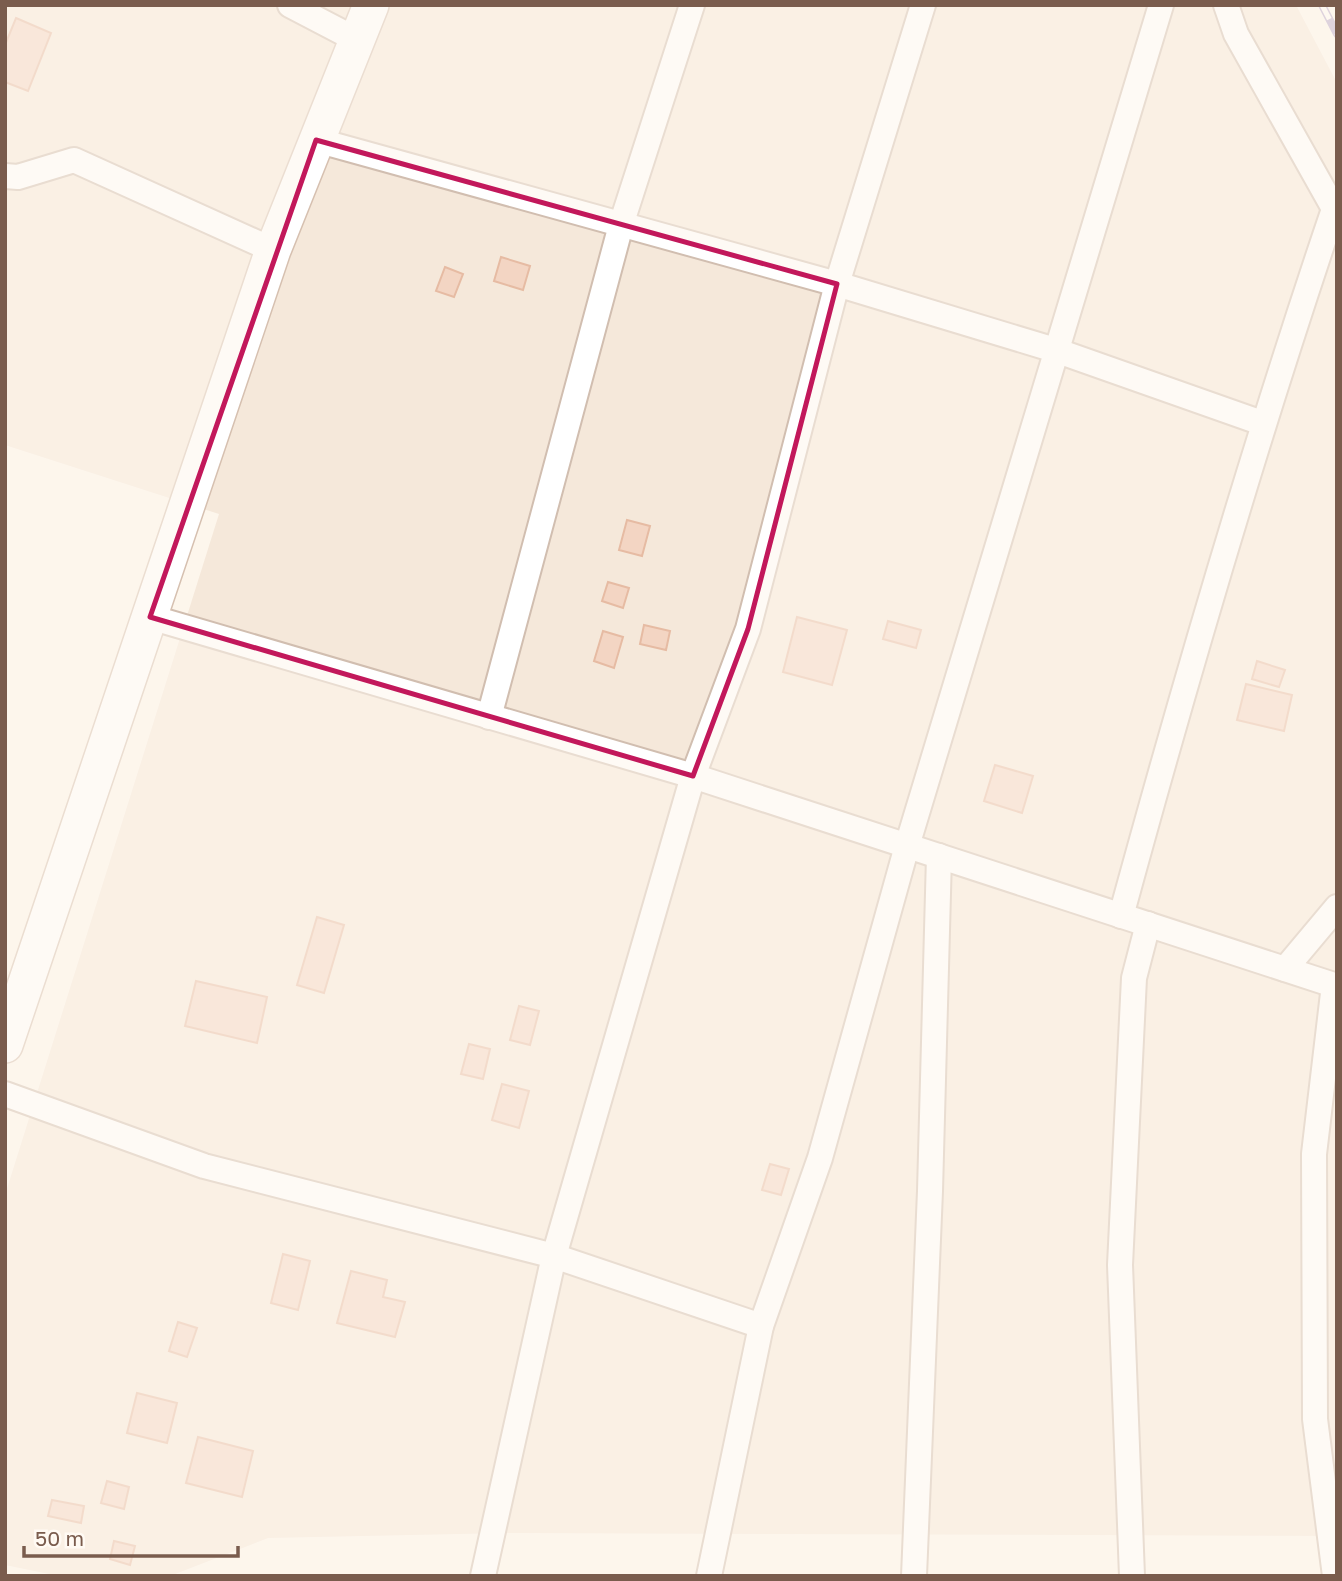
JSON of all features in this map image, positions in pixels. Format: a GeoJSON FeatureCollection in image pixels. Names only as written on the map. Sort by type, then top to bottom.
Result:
{"type":"FeatureCollection","features":[{"type":"Feature","properties":{"kind":"main road"},"geometry":{"type":"LineString","coordinates":[[5,1045],[14,984],[149,617],[273,250],[371,5]]}},
{"type":"Feature","properties":{"kind":"street"},"geometry":{"type":"LineString","coordinates":[[290,5],[357,40]]}},
{"type":"Feature","properties":{"kind":"street"},"geometry":{"type":"LineString","coordinates":[[489,717],[621,225],[692,5]]}},
{"type":"Feature","properties":{"kind":"street"},"geometry":{"type":"LineString","coordinates":[[483,1576],[554,1256],[693,776],[748,629],[837,284],[923,5]]}},
{"type":"Feature","properties":{"kind":"street"},"geometry":{"type":"LineString","coordinates":[[709,1576],[761,1326],[820,1158],[907,846],[1161,5]]}},
{"type":"Feature","properties":{"kind":"street"},"geometry":{"type":"LineString","coordinates":[[1121,916],[1177,709],[1262,423],[1336,211],[1236,34],[1226,5]]}},
{"type":"Feature","properties":{"kind":"street"},"geometry":{"type":"LineString","coordinates":[[316,141],[837,284],[1055,351],[1262,423]]}},
{"type":"Feature","properties":{"kind":"street"},"geometry":{"type":"LineString","coordinates":[[5,176],[18,177],[74,160],[273,250]]}},
{"type":"Feature","properties":{"kind":"street"},"geometry":{"type":"LineString","coordinates":[[149,617],[693,776],[1336,985],[1314,1154],[1314,1419],[1335,1576]]}},
{"type":"Feature","properties":{"kind":"street"},"geometry":{"type":"LineString","coordinates":[[914,1576],[930,1191],[939,856]]}},
{"type":"Feature","properties":{"kind":"street"},"geometry":{"type":"LineString","coordinates":[[1285,969],[1337,907]]}},
{"type":"Feature","properties":{"kind":"street"},"geometry":{"type":"LineString","coordinates":[[1132,1576],[1120,1265],[1134,978],[1148,924]]}},
{"type":"Feature","properties":{"kind":"street"},"geometry":{"type":"LineString","coordinates":[[5,1094],[204,1166],[554,1256],[761,1326]]}},
{"type":"Feature","properties":{"kind":"highlighted area"},"geometry":{"type":"Polygon","coordinates":[[[316,140],[837,284],[748,629],[693,776],[150,617],[316,140]]]}},
{"type":"Feature","properties":{"kind":"shaded area"},"geometry":{"type":"Polygon","coordinates":[[[5,5],[1296,5],[1337,83],[1337,1536],[507,1533],[268,1538],[170,1576],[59,1576],[5,1565],[5,1195],[219,514],[5,445],[5,5]]]}},
{"type":"Feature","properties":{"kind":"building"},"geometry":{"type":"Polygon","coordinates":[[[16,18],[51,33],[28,91],[5,82],[5,45],[16,18]]]}},
{"type":"Feature","properties":{"kind":"building"},"geometry":{"type":"Polygon","coordinates":[[[501,257],[530,266],[523,290],[494,281],[501,257]]]}},
{"type":"Feature","properties":{"kind":"building"},"geometry":{"type":"Polygon","coordinates":[[[445,267],[463,274],[454,297],[436,291],[445,267]]]}},
{"type":"Feature","properties":{"kind":"building"},"geometry":{"type":"Polygon","coordinates":[[[627,520],[650,526],[642,556],[619,550],[627,520]]]}},
{"type":"Feature","properties":{"kind":"building"},"geometry":{"type":"Polygon","coordinates":[[[608,582],[629,588],[623,608],[602,601],[608,582]]]}},
{"type":"Feature","properties":{"kind":"building"},"geometry":{"type":"Polygon","coordinates":[[[797,617],[847,630],[832,685],[783,672],[797,617]]]}},
{"type":"Feature","properties":{"kind":"building"},"geometry":{"type":"Polygon","coordinates":[[[888,621],[921,630],[916,648],[883,639],[888,621]]]}},
{"type":"Feature","properties":{"kind":"building"},"geometry":{"type":"Polygon","coordinates":[[[644,625],[670,631],[666,650],[640,644],[644,625]]]}},
{"type":"Feature","properties":{"kind":"building"},"geometry":{"type":"Polygon","coordinates":[[[603,631],[623,637],[614,668],[594,661],[603,631]]]}},
{"type":"Feature","properties":{"kind":"building"},"geometry":{"type":"Polygon","coordinates":[[[1257,661],[1285,670],[1279,687],[1252,679],[1257,661]]]}},
{"type":"Feature","properties":{"kind":"building"},"geometry":{"type":"Polygon","coordinates":[[[1246,684],[1292,695],[1284,731],[1237,720],[1246,684]]]}},
{"type":"Feature","properties":{"kind":"building"},"geometry":{"type":"Polygon","coordinates":[[[995,765],[1033,776],[1022,813],[984,801],[995,765]]]}},
{"type":"Feature","properties":{"kind":"building"},"geometry":{"type":"Polygon","coordinates":[[[317,917],[344,925],[324,993],[297,985],[317,917]]]}},
{"type":"Feature","properties":{"kind":"building"},"geometry":{"type":"Polygon","coordinates":[[[196,981],[267,997],[257,1043],[185,1026],[196,981]]]}},
{"type":"Feature","properties":{"kind":"building"},"geometry":{"type":"Polygon","coordinates":[[[519,1006],[539,1011],[530,1045],[510,1040],[519,1006]]]}},
{"type":"Feature","properties":{"kind":"building"},"geometry":{"type":"Polygon","coordinates":[[[469,1044],[490,1049],[483,1079],[461,1074],[469,1044]]]}},
{"type":"Feature","properties":{"kind":"building"},"geometry":{"type":"Polygon","coordinates":[[[502,1084],[529,1091],[519,1128],[492,1120],[502,1084]]]}},
{"type":"Feature","properties":{"kind":"building"},"geometry":{"type":"Polygon","coordinates":[[[770,1164],[789,1169],[781,1195],[762,1190],[770,1164]]]}},
{"type":"Feature","properties":{"kind":"building"},"geometry":{"type":"Polygon","coordinates":[[[283,1254],[310,1261],[298,1310],[271,1303],[283,1254]]]}},
{"type":"Feature","properties":{"kind":"building"},"geometry":{"type":"Polygon","coordinates":[[[351,1271],[387,1280],[383,1297],[405,1302],[395,1337],[337,1323],[351,1271]]]}},
{"type":"Feature","properties":{"kind":"building"},"geometry":{"type":"Polygon","coordinates":[[[178,1322],[197,1328],[187,1357],[169,1351],[178,1322]]]}},
{"type":"Feature","properties":{"kind":"building"},"geometry":{"type":"Polygon","coordinates":[[[137,1393],[177,1403],[167,1443],[127,1433],[137,1393]]]}},
{"type":"Feature","properties":{"kind":"building"},"geometry":{"type":"Polygon","coordinates":[[[198,1437],[253,1451],[242,1497],[186,1483],[198,1437]]]}},
{"type":"Feature","properties":{"kind":"building"},"geometry":{"type":"Polygon","coordinates":[[[107,1481],[129,1487],[124,1509],[101,1503],[107,1481]]]}},
{"type":"Feature","properties":{"kind":"building"},"geometry":{"type":"Polygon","coordinates":[[[52,1500],[84,1506],[81,1523],[48,1516],[52,1500]]]}},
{"type":"Feature","properties":{"kind":"building"},"geometry":{"type":"Polygon","coordinates":[[[114,1541],[135,1546],[130,1565],[110,1559],[114,1541]]]}},
{"type":"Feature","properties":{"kind":"railway"},"geometry":{"type":"LineString","coordinates":[[1322,5],[1337,34]]}}]}
